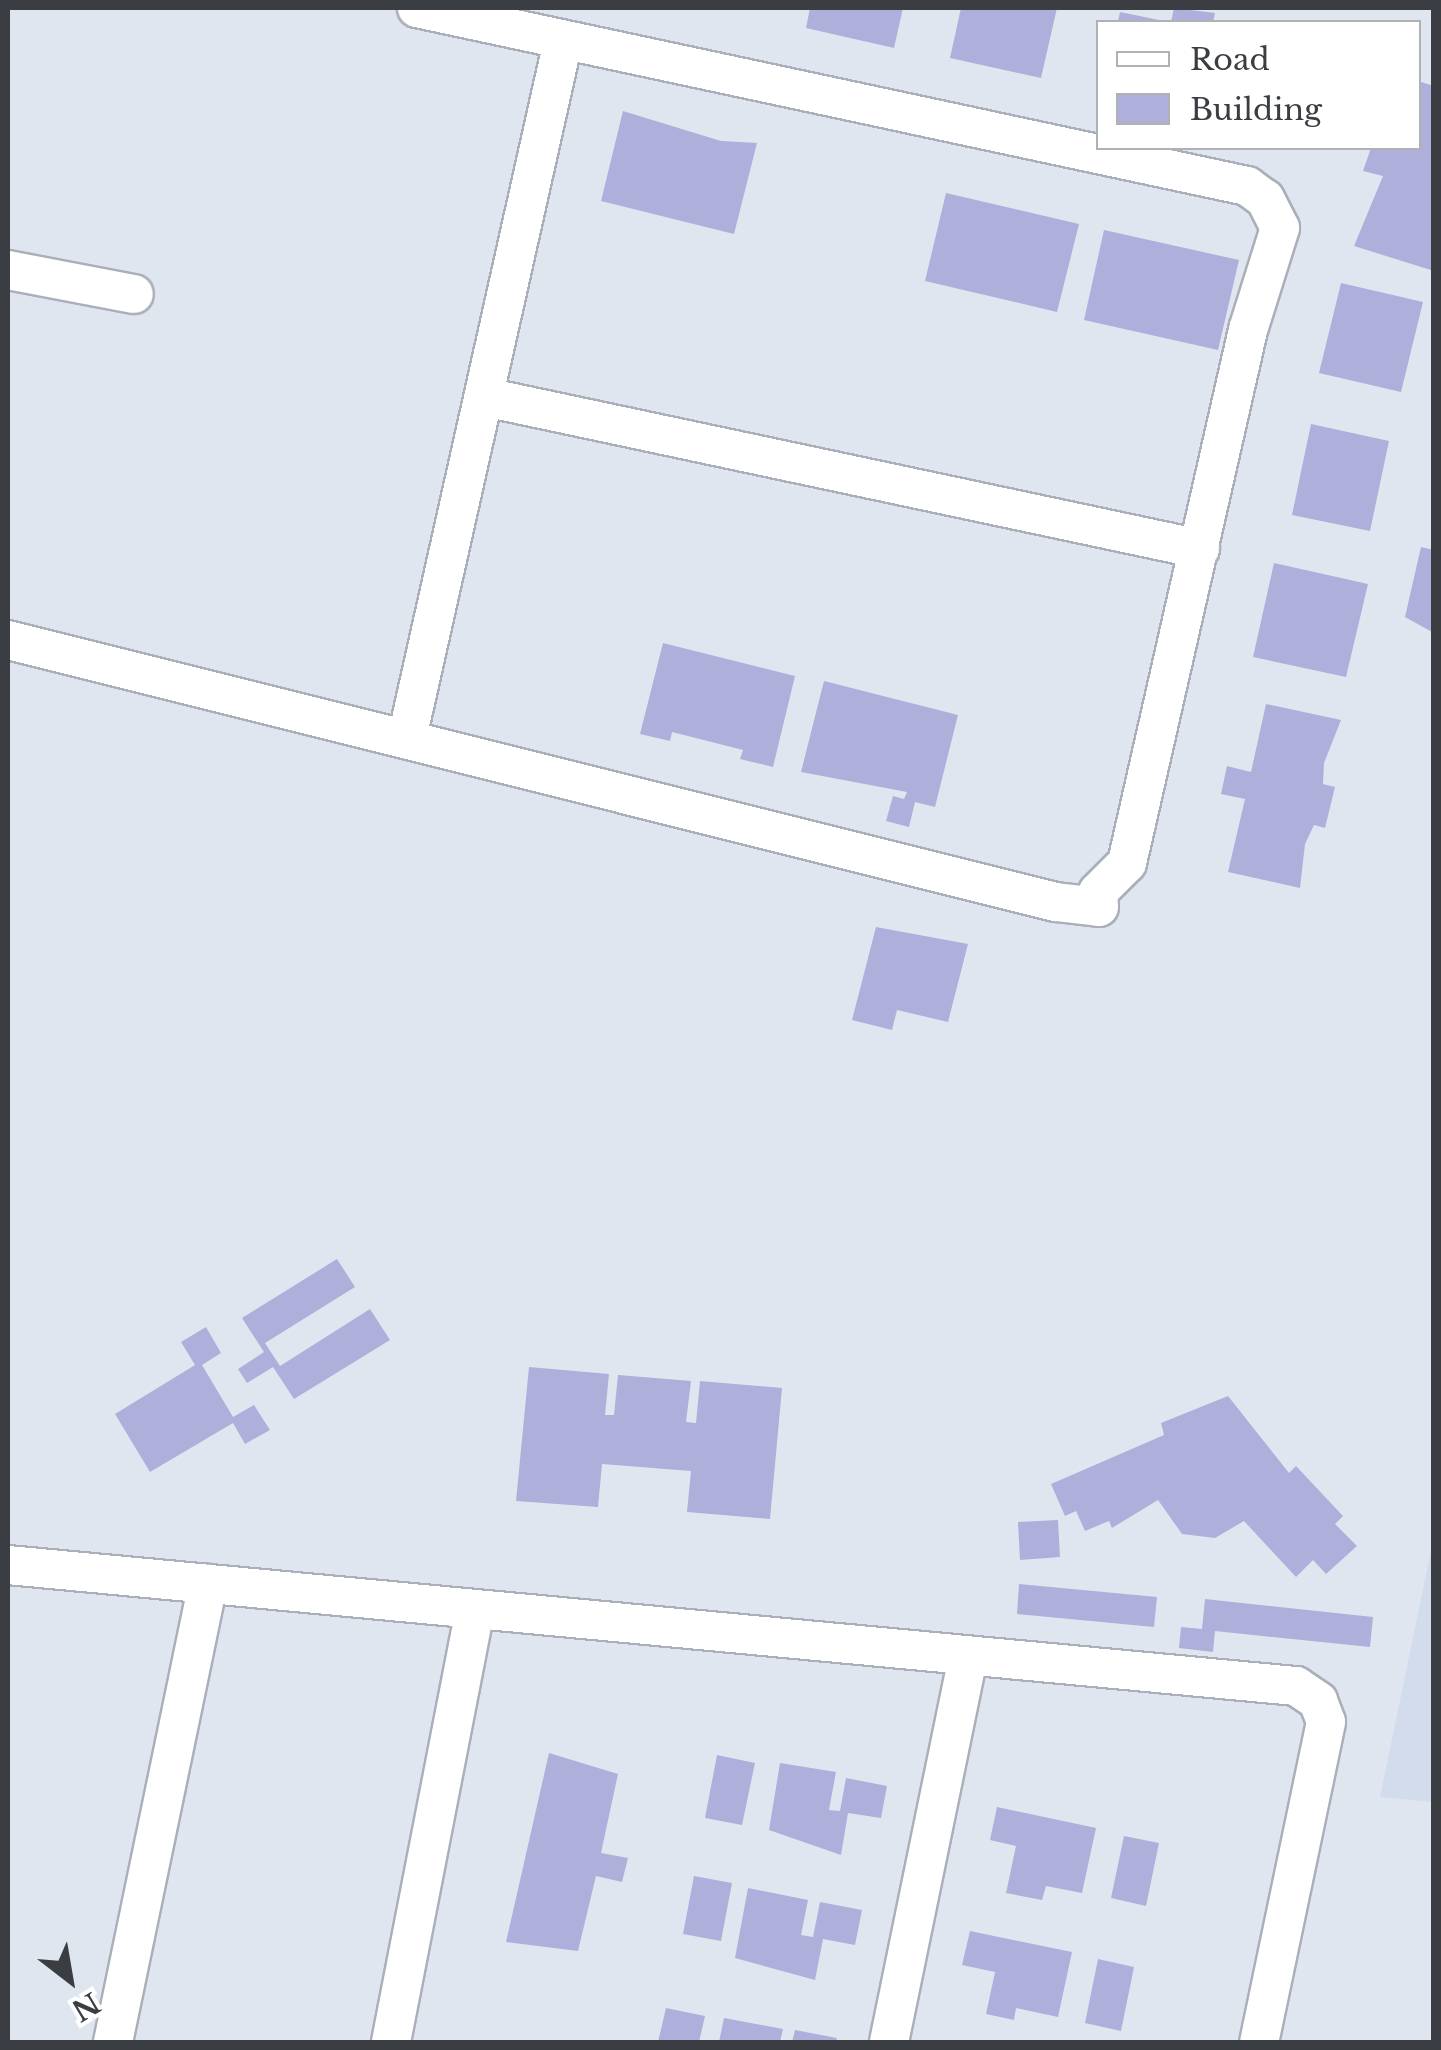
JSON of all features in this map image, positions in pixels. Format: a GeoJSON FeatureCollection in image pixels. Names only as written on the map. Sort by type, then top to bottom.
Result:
{"type":"FeatureCollection","features":[{"type":"Feature","properties":{"kind":"street"},"geometry":{"type":"LineString","coordinates":[[8,640],[1099,906],[1098,892],[1127,863],[1280,228],[1265,199],[1247,186],[417,8]]}},
{"type":"Feature","properties":{"kind":"street"},"geometry":{"type":"LineString","coordinates":[[407,738],[564,41]]}},
{"type":"Feature","properties":{"kind":"street"},"geometry":{"type":"LineString","coordinates":[[8,270],[134,294]]}},
{"type":"Feature","properties":{"kind":"street"},"geometry":{"type":"LineString","coordinates":[[484,397],[1200,549]]}},
{"type":"Feature","properties":{"kind":"street"},"geometry":{"type":"LineString","coordinates":[[8,1565],[1296,1686],[1318,1701],[1326,1722],[1259,2042]]}},
{"type":"Feature","properties":{"kind":"street"},"geometry":{"type":"LineString","coordinates":[[113,2042],[208,1584]]}},
{"type":"Feature","properties":{"kind":"street"},"geometry":{"type":"LineString","coordinates":[[391,2042],[475,1610]]}},
{"type":"Feature","properties":{"kind":"street"},"geometry":{"type":"LineString","coordinates":[[890,2042],[968,1658]]}},
{"type":"Feature","properties":{"kind":"shaded area"},"geometry":{"type":"Polygon","coordinates":[[[1433,1541],[1433,1802],[1380,1797],[1433,1541]]]}},
{"type":"Feature","properties":{"kind":"building"},"geometry":{"type":"Polygon","coordinates":[[[810,8],[903,8],[894,48],[806,28],[810,8]]]}},
{"type":"Feature","properties":{"kind":"building"},"geometry":{"type":"Polygon","coordinates":[[[961,8],[1057,8],[1041,78],[950,58],[961,8]]]}},
{"type":"Feature","properties":{"kind":"building"},"geometry":{"type":"Polygon","coordinates":[[[1174,8],[1215,13],[1213,20],[1171,20],[1174,8]]]}},
{"type":"Feature","properties":{"kind":"building"},"geometry":{"type":"Polygon","coordinates":[[[1120,12],[1159,20],[1118,20],[1120,12]]]}},
{"type":"Feature","properties":{"kind":"building"},"geometry":{"type":"Polygon","coordinates":[[[1421,82],[1434,86],[1434,271],[1354,246],[1383,176],[1363,171],[1370,150],[1421,150],[1421,82]]]}},
{"type":"Feature","properties":{"kind":"building"},"geometry":{"type":"Polygon","coordinates":[[[623,111],[721,141],[757,143],[734,234],[601,201],[623,111]]]}},
{"type":"Feature","properties":{"kind":"building"},"geometry":{"type":"Polygon","coordinates":[[[946,193],[1079,224],[1057,312],[925,281],[946,193]]]}},
{"type":"Feature","properties":{"kind":"building"},"geometry":{"type":"Polygon","coordinates":[[[1104,230],[1239,260],[1218,350],[1084,320],[1104,230]]]}},
{"type":"Feature","properties":{"kind":"building"},"geometry":{"type":"Polygon","coordinates":[[[1341,283],[1423,302],[1401,392],[1319,373],[1341,283]]]}},
{"type":"Feature","properties":{"kind":"building"},"geometry":{"type":"Polygon","coordinates":[[[1311,424],[1389,441],[1370,531],[1292,515],[1311,424]]]}},
{"type":"Feature","properties":{"kind":"building"},"geometry":{"type":"Polygon","coordinates":[[[1421,547],[1434,550],[1434,633],[1405,617],[1421,547]]]}},
{"type":"Feature","properties":{"kind":"building"},"geometry":{"type":"Polygon","coordinates":[[[1274,563],[1368,584],[1346,677],[1253,657],[1274,563]]]}},
{"type":"Feature","properties":{"kind":"building"},"geometry":{"type":"Polygon","coordinates":[[[663,643],[795,676],[773,767],[740,759],[743,750],[672,732],[670,741],[640,734],[663,643]]]}},
{"type":"Feature","properties":{"kind":"building"},"geometry":{"type":"Polygon","coordinates":[[[824,681],[958,715],[935,807],[915,802],[909,827],[886,821],[893,796],[904,799],[907,792],[801,772],[824,681]]]}},
{"type":"Feature","properties":{"kind":"building"},"geometry":{"type":"Polygon","coordinates":[[[1266,704],[1341,720],[1324,763],[1323,784],[1335,787],[1325,828],[1314,825],[1305,844],[1300,888],[1228,872],[1245,799],[1221,794],[1227,766],[1251,772],[1266,704]]]}},
{"type":"Feature","properties":{"kind":"building"},"geometry":{"type":"Polygon","coordinates":[[[876,927],[968,944],[948,1022],[897,1010],[892,1030],[852,1020],[876,927]]]}},
{"type":"Feature","properties":{"kind":"building"},"geometry":{"type":"Polygon","coordinates":[[[337,1259],[355,1287],[265,1343],[280,1366],[370,1309],[390,1340],[294,1399],[273,1367],[247,1383],[238,1369],[264,1352],[242,1318],[337,1259]]]}},
{"type":"Feature","properties":{"kind":"building"},"geometry":{"type":"Polygon","coordinates":[[[206,1327],[221,1353],[202,1365],[233,1417],[254,1405],[270,1430],[245,1444],[233,1423],[150,1472],[115,1414],[195,1365],[181,1342],[206,1327]]]}},
{"type":"Feature","properties":{"kind":"building"},"geometry":{"type":"Polygon","coordinates":[[[529,1367],[609,1374],[605,1415],[614,1415],[618,1375],[691,1381],[686,1422],[696,1423],[700,1381],[782,1388],[770,1519],[687,1512],[691,1471],[602,1464],[598,1507],[516,1501],[529,1367]]]}},
{"type":"Feature","properties":{"kind":"building"},"geometry":{"type":"Polygon","coordinates":[[[1228,1396],[1289,1473],[1296,1466],[1343,1516],[1335,1524],[1357,1546],[1326,1574],[1313,1560],[1296,1577],[1244,1521],[1215,1538],[1182,1534],[1158,1500],[1112,1528],[1109,1521],[1085,1531],[1076,1511],[1065,1516],[1051,1484],[1164,1435],[1161,1423],[1228,1396]]]}},
{"type":"Feature","properties":{"kind":"building"},"geometry":{"type":"Polygon","coordinates":[[[1058,1520],[1060,1557],[1020,1560],[1018,1522],[1058,1520]]]}},
{"type":"Feature","properties":{"kind":"building"},"geometry":{"type":"Polygon","coordinates":[[[1019,1584],[1157,1597],[1154,1627],[1017,1614],[1019,1584]]]}},
{"type":"Feature","properties":{"kind":"building"},"geometry":{"type":"Polygon","coordinates":[[[1205,1599],[1373,1617],[1370,1647],[1215,1631],[1213,1652],[1179,1648],[1181,1627],[1202,1629],[1205,1599]]]}},
{"type":"Feature","properties":{"kind":"building"},"geometry":{"type":"Polygon","coordinates":[[[549,1753],[618,1774],[601,1853],[628,1858],[622,1882],[596,1876],[578,1951],[506,1942],[549,1753]]]}},
{"type":"Feature","properties":{"kind":"building"},"geometry":{"type":"Polygon","coordinates":[[[717,1755],[755,1763],[742,1825],[705,1818],[717,1755]]]}},
{"type":"Feature","properties":{"kind":"building"},"geometry":{"type":"Polygon","coordinates":[[[780,1763],[836,1772],[829,1810],[840,1811],[846,1778],[887,1786],[881,1818],[848,1813],[841,1855],[769,1830],[780,1763]]]}},
{"type":"Feature","properties":{"kind":"building"},"geometry":{"type":"Polygon","coordinates":[[[997,1807],[1096,1828],[1082,1893],[1046,1886],[1042,1900],[1006,1893],[1016,1846],[990,1840],[997,1807]]]}},
{"type":"Feature","properties":{"kind":"building"},"geometry":{"type":"Polygon","coordinates":[[[1124,1836],[1159,1843],[1146,1906],[1111,1898],[1124,1836]]]}},
{"type":"Feature","properties":{"kind":"building"},"geometry":{"type":"Polygon","coordinates":[[[694,1876],[732,1883],[721,1941],[683,1934],[694,1876]]]}},
{"type":"Feature","properties":{"kind":"building"},"geometry":{"type":"Polygon","coordinates":[[[748,1888],[808,1900],[801,1935],[813,1937],[820,1902],[862,1910],[855,1945],[823,1939],[815,1980],[735,1958],[748,1888]]]}},
{"type":"Feature","properties":{"kind":"building"},"geometry":{"type":"Polygon","coordinates":[[[970,1931],[1072,1952],[1058,2017],[1016,2008],[1014,2020],[986,2014],[995,1972],[962,1965],[970,1931]]]}},
{"type":"Feature","properties":{"kind":"building"},"geometry":{"type":"Polygon","coordinates":[[[1098,1959],[1134,1967],[1121,2031],[1085,2023],[1098,1959]]]}},
{"type":"Feature","properties":{"kind":"building"},"geometry":{"type":"Polygon","coordinates":[[[666,2008],[705,2016],[699,2042],[658,2042],[666,2008]]]}},
{"type":"Feature","properties":{"kind":"building"},"geometry":{"type":"Polygon","coordinates":[[[724,2018],[783,2029],[780,2042],[719,2042],[724,2018]]]}},
{"type":"Feature","properties":{"kind":"building"},"geometry":{"type":"Polygon","coordinates":[[[795,2030],[837,2038],[836,2042],[792,2042],[795,2030]]]}}]}
